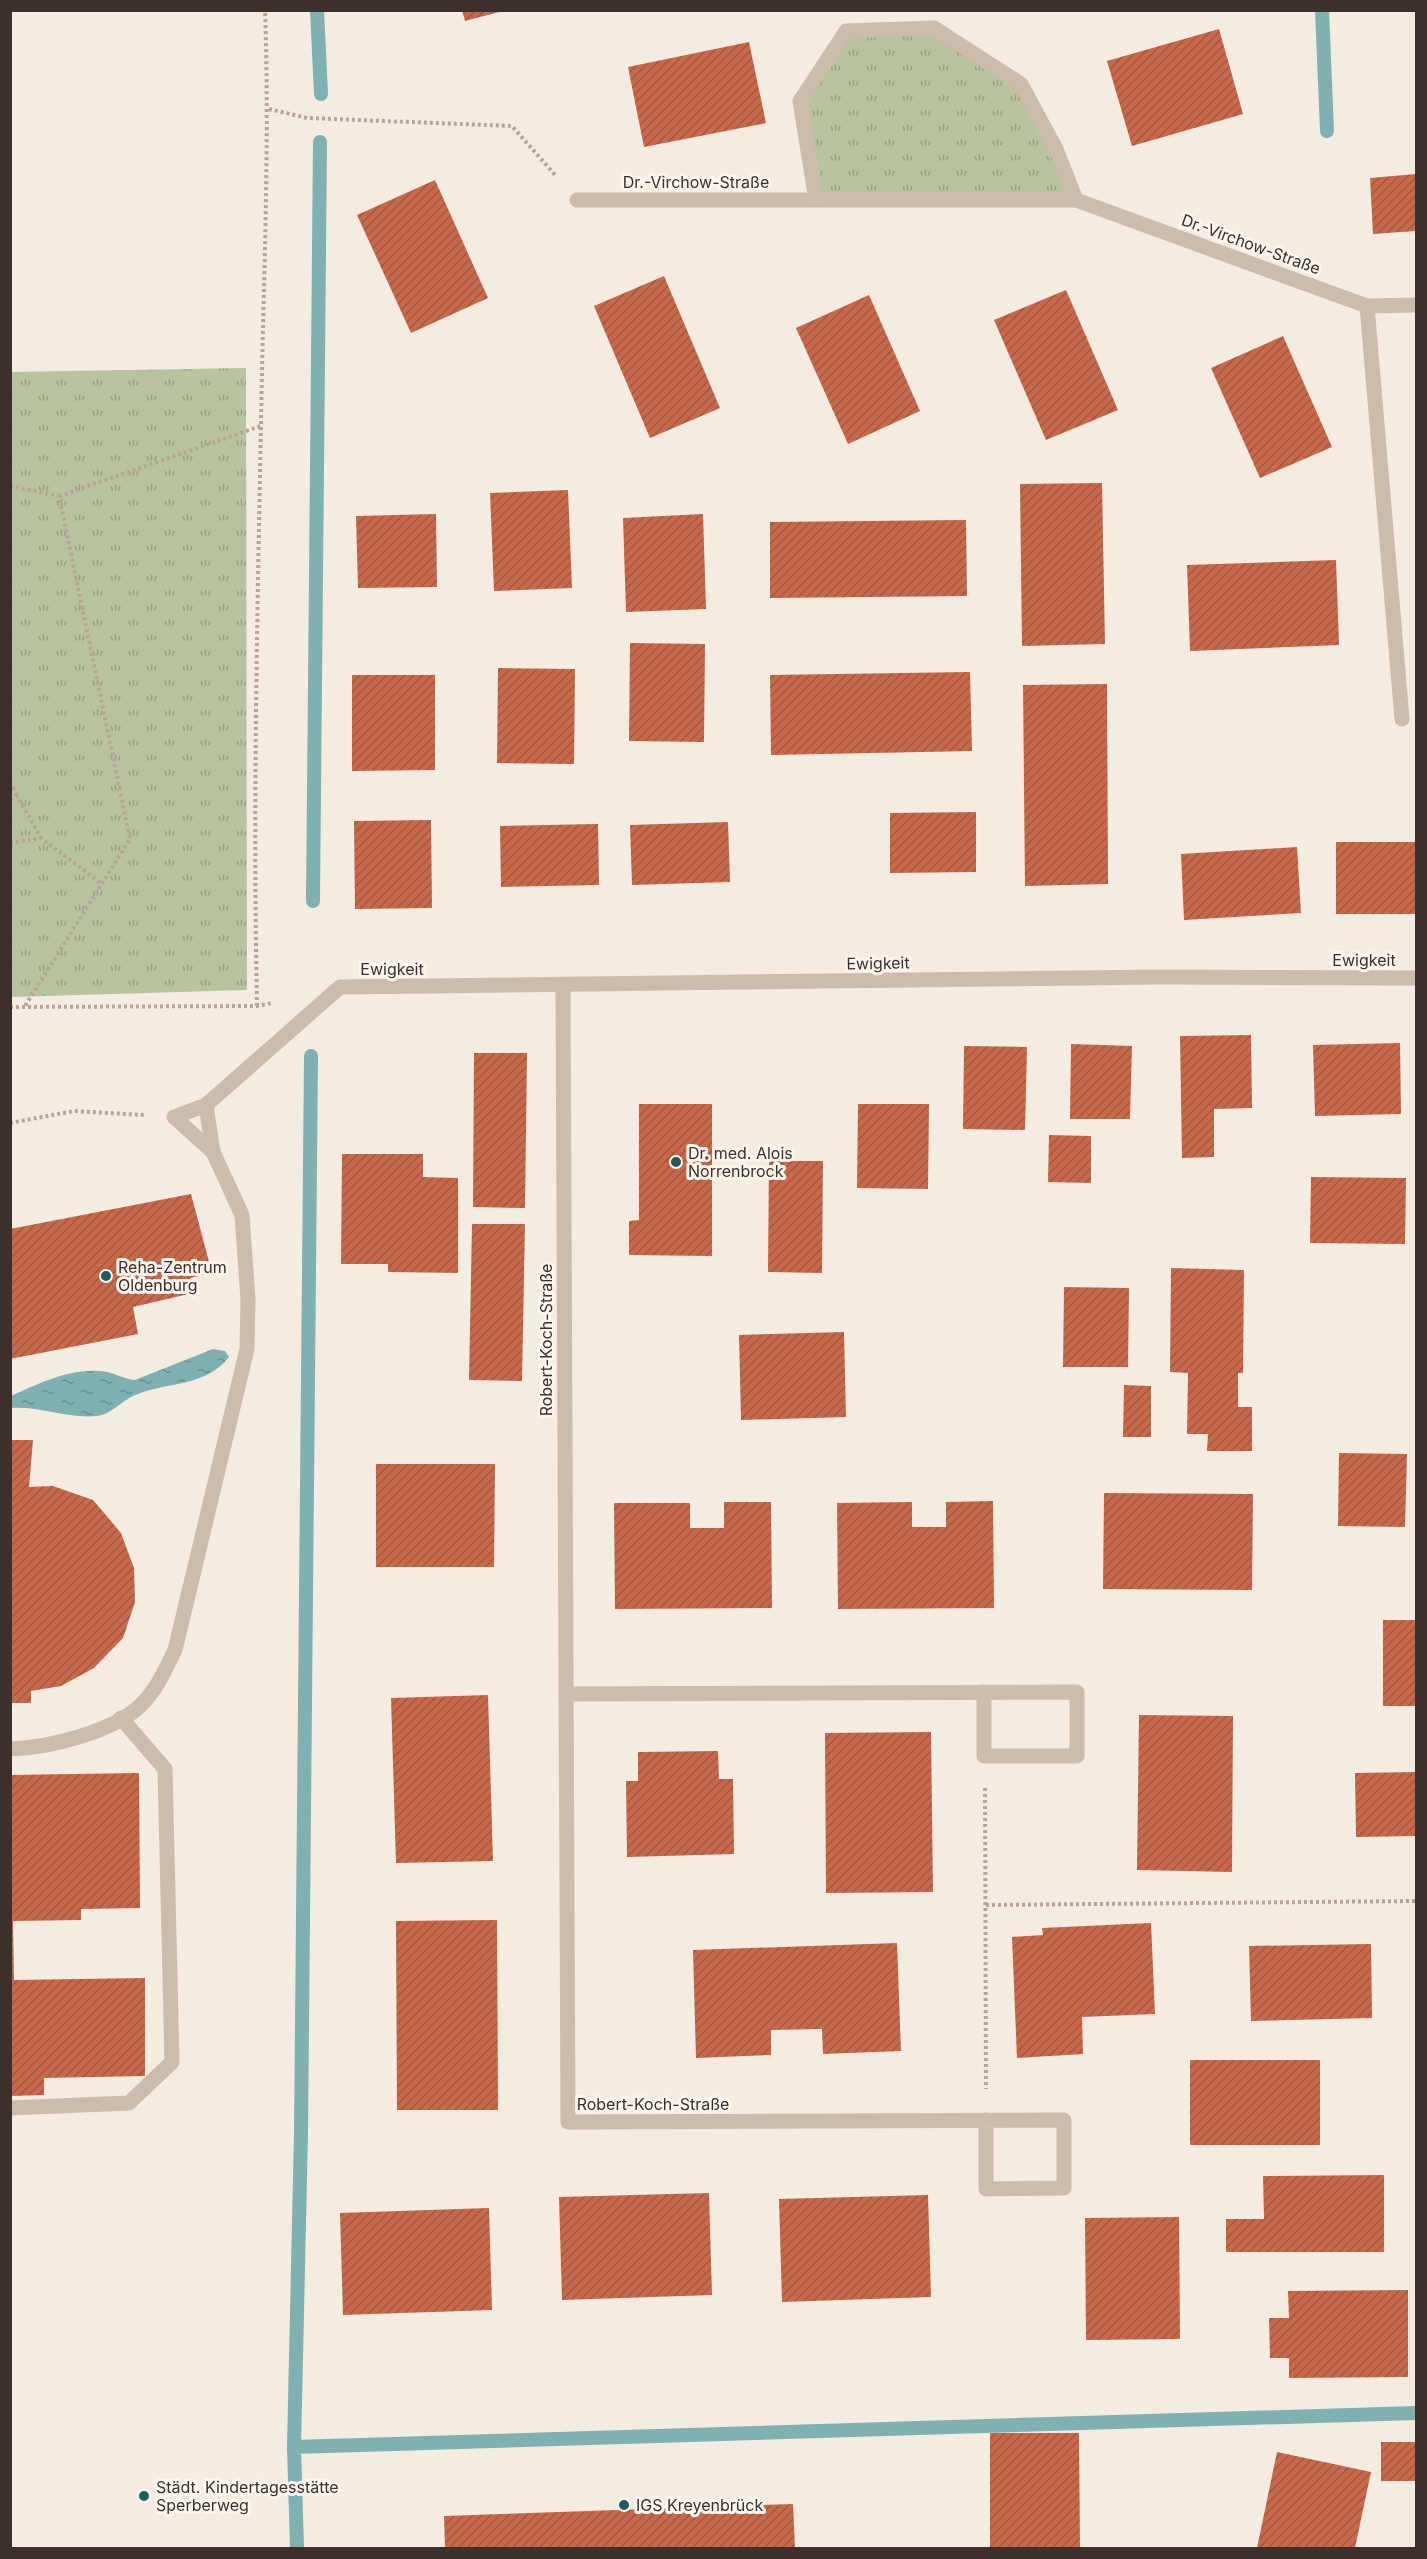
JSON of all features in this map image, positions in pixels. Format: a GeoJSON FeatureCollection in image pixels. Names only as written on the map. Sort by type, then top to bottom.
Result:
{"type":"FeatureCollection","features":[{"type":"Feature","properties":{"kind":"street"},"geometry":{"type":"LineString","coordinates":[[816,200],[800,101],[846,31],[934,28],[1021,84],[1056,149],[1076,200]]}},
{"type":"Feature","properties":{"kind":"street","name":"Dr.-Virchow-Straße"},"geometry":{"type":"LineString","coordinates":[[577,200],[1076,200],[1367,306],[1416,305]]}},
{"type":"Feature","properties":{"kind":"street"},"geometry":{"type":"LineString","coordinates":[[1367,306],[1402,718]]}},
{"type":"Feature","properties":{"kind":"street","name":"Ewigkeit"},"geometry":{"type":"LineString","coordinates":[[206,1105],[340,987],[1157,977],[1416,978]]}},
{"type":"Feature","properties":{"kind":"street","name":"Robert-Koch-Straße"},"geometry":{"type":"LineString","coordinates":[[563,985],[568,2122],[986,2120],[1064,2120],[1064,2188],[986,2188],[986,2120]]}},
{"type":"Feature","properties":{"kind":"street"},"geometry":{"type":"LineString","coordinates":[[10,1749],[85,1735],[121,1718],[140,1706],[159,1683],[175,1650],[248,1349],[248,1299],[242,1215],[213,1152],[206,1105],[174,1117],[213,1152]]}},
{"type":"Feature","properties":{"kind":"street"},"geometry":{"type":"LineString","coordinates":[[566,1694],[984,1692],[1077,1692],[1077,1756],[984,1756],[984,1692]]}},
{"type":"Feature","properties":{"kind":"street"},"geometry":{"type":"LineString","coordinates":[[10,2108],[129,2103],[172,2062],[165,1769],[121,1718]]}},
{"type":"Feature","properties":{"kind":"path"},"geometry":{"type":"LineString","coordinates":[[257,1006],[255,900],[268,109],[265,10]]}},
{"type":"Feature","properties":{"kind":"path"},"geometry":{"type":"LineString","coordinates":[[268,109],[307,118],[512,126],[577,200]]}},
{"type":"Feature","properties":{"kind":"path"},"geometry":{"type":"LineString","coordinates":[[10,486],[59,496],[261,426]]}},
{"type":"Feature","properties":{"kind":"path"},"geometry":{"type":"LineString","coordinates":[[25,1006],[130,839],[59,496]]}},
{"type":"Feature","properties":{"kind":"path"},"geometry":{"type":"LineString","coordinates":[[10,782],[41,838],[102,884]]}},
{"type":"Feature","properties":{"kind":"path"},"geometry":{"type":"LineString","coordinates":[[10,799],[17,796]]}},
{"type":"Feature","properties":{"kind":"path"},"geometry":{"type":"LineString","coordinates":[[11,841],[41,838]]}},
{"type":"Feature","properties":{"kind":"path"},"geometry":{"type":"LineString","coordinates":[[10,1006],[257,1006],[278,1001]]}},
{"type":"Feature","properties":{"kind":"path"},"geometry":{"type":"LineString","coordinates":[[10,1123],[74,1111],[174,1117]]}},
{"type":"Feature","properties":{"kind":"path"},"geometry":{"type":"LineString","coordinates":[[984,1756],[986,2120]]}},
{"type":"Feature","properties":{"kind":"path"},"geometry":{"type":"LineString","coordinates":[[986,1905],[1416,1900]]}},
{"type":"Feature","properties":{"kind":"green space"},"geometry":{"type":"Polygon","coordinates":[[[934,28],[1021,84],[1076,200],[816,200],[800,101],[846,31],[934,28]]]}},
{"type":"Feature","properties":{"kind":"green space"},"geometry":{"type":"Polygon","coordinates":[[[246,368],[247,990],[11,997],[11,372],[246,368]]]}},
{"type":"Feature","properties":{"kind":"water"},"geometry":{"type":"Polygon","coordinates":[[[213,1349],[225,1351],[229,1357],[209,1374],[146,1391],[133,1396],[102,1415],[75,1416],[11,1408],[11,1396],[57,1377],[82,1371],[95,1371],[135,1380],[213,1349]]]}},
{"type":"Feature","properties":{"kind":"building"},"geometry":{"type":"Polygon","coordinates":[[[462,10],[503,10],[503,11],[465,21],[462,10]]]}},
{"type":"Feature","properties":{"kind":"building"},"geometry":{"type":"Polygon","coordinates":[[[1219,29],[1243,114],[1132,146],[1107,61],[1219,29]]]}},
{"type":"Feature","properties":{"kind":"building"},"geometry":{"type":"Polygon","coordinates":[[[749,42],[766,123],[644,147],[628,67],[749,42]]]}},
{"type":"Feature","properties":{"kind":"building"},"geometry":{"type":"Polygon","coordinates":[[[1416,174],[1416,231],[1373,234],[1370,178],[1416,174]]]}},
{"type":"Feature","properties":{"kind":"building"},"geometry":{"type":"Polygon","coordinates":[[[435,180],[488,298],[411,333],[357,215],[435,180]]]}},
{"type":"Feature","properties":{"kind":"building"},"geometry":{"type":"Polygon","coordinates":[[[664,276],[720,408],[650,438],[594,306],[664,276]]]}},
{"type":"Feature","properties":{"kind":"building"},"geometry":{"type":"Polygon","coordinates":[[[1066,290],[1118,410],[1046,440],[994,320],[1066,290]]]}},
{"type":"Feature","properties":{"kind":"building"},"geometry":{"type":"Polygon","coordinates":[[[869,295],[920,411],[848,444],[796,328],[869,295]]]}},
{"type":"Feature","properties":{"kind":"building"},"geometry":{"type":"Polygon","coordinates":[[[1283,336],[1332,447],[1260,478],[1211,368],[1283,336]]]}},
{"type":"Feature","properties":{"kind":"building"},"geometry":{"type":"Polygon","coordinates":[[[1102,483],[1105,644],[1022,646],[1020,484],[1102,483]]]}},
{"type":"Feature","properties":{"kind":"building"},"geometry":{"type":"Polygon","coordinates":[[[568,490],[572,588],[494,591],[490,493],[568,490]]]}},
{"type":"Feature","properties":{"kind":"building"},"geometry":{"type":"Polygon","coordinates":[[[436,514],[437,587],[358,588],[356,516],[436,514]]]}},
{"type":"Feature","properties":{"kind":"building"},"geometry":{"type":"Polygon","coordinates":[[[703,514],[706,609],[626,612],[623,518],[703,514]]]}},
{"type":"Feature","properties":{"kind":"building"},"geometry":{"type":"Polygon","coordinates":[[[966,520],[967,596],[770,598],[770,522],[966,520]]]}},
{"type":"Feature","properties":{"kind":"building"},"geometry":{"type":"Polygon","coordinates":[[[1336,560],[1339,645],[1190,651],[1187,565],[1336,560]]]}},
{"type":"Feature","properties":{"kind":"building"},"geometry":{"type":"Polygon","coordinates":[[[630,643],[705,644],[704,742],[629,741],[630,643]]]}},
{"type":"Feature","properties":{"kind":"building"},"geometry":{"type":"Polygon","coordinates":[[[498,668],[575,669],[574,764],[497,763],[498,668]]]}},
{"type":"Feature","properties":{"kind":"building"},"geometry":{"type":"Polygon","coordinates":[[[970,672],[972,751],[771,755],[770,675],[970,672]]]}},
{"type":"Feature","properties":{"kind":"building"},"geometry":{"type":"Polygon","coordinates":[[[352,675],[435,675],[435,770],[352,771],[352,675]]]}},
{"type":"Feature","properties":{"kind":"building"},"geometry":{"type":"Polygon","coordinates":[[[1107,684],[1108,884],[1025,886],[1023,685],[1107,684]]]}},
{"type":"Feature","properties":{"kind":"building"},"geometry":{"type":"Polygon","coordinates":[[[976,812],[976,872],[890,873],[890,813],[976,812]]]}},
{"type":"Feature","properties":{"kind":"building"},"geometry":{"type":"Polygon","coordinates":[[[431,820],[432,908],[355,909],[354,821],[431,820]]]}},
{"type":"Feature","properties":{"kind":"building"},"geometry":{"type":"Polygon","coordinates":[[[728,822],[730,882],[632,885],[630,825],[728,822]]]}},
{"type":"Feature","properties":{"kind":"building"},"geometry":{"type":"Polygon","coordinates":[[[598,824],[599,885],[501,887],[500,826],[598,824]]]}},
{"type":"Feature","properties":{"kind":"building"},"geometry":{"type":"Polygon","coordinates":[[[1336,842],[1416,842],[1416,914],[1336,914],[1336,842]]]}},
{"type":"Feature","properties":{"kind":"building"},"geometry":{"type":"Polygon","coordinates":[[[1297,847],[1301,913],[1184,920],[1181,854],[1297,847]]]}},
{"type":"Feature","properties":{"kind":"building"},"geometry":{"type":"Polygon","coordinates":[[[1251,1035],[1252,1108],[1214,1109],[1214,1157],[1182,1158],[1180,1036],[1251,1035]]]}},
{"type":"Feature","properties":{"kind":"building"},"geometry":{"type":"Polygon","coordinates":[[[1400,1043],[1401,1114],[1315,1116],[1313,1045],[1400,1043]]]}},
{"type":"Feature","properties":{"kind":"building"},"geometry":{"type":"Polygon","coordinates":[[[1071,1044],[1132,1046],[1130,1119],[1070,1119],[1071,1044]]]}},
{"type":"Feature","properties":{"kind":"building"},"geometry":{"type":"Polygon","coordinates":[[[964,1046],[1027,1047],[1025,1130],[963,1129],[964,1046]]]}},
{"type":"Feature","properties":{"kind":"building"},"geometry":{"type":"Polygon","coordinates":[[[474,1053],[527,1053],[525,1208],[473,1207],[474,1053]]]}},
{"type":"Feature","properties":{"kind":"building","name":"Dr. med. Alois Norrenbrock"},"geometry":{"type":"Polygon","coordinates":[[[639,1104],[712,1104],[712,1256],[629,1255],[629,1221],[639,1220],[639,1104]]]}},
{"type":"Feature","properties":{"kind":"building"},"geometry":{"type":"Polygon","coordinates":[[[858,1104],[929,1104],[928,1189],[857,1188],[858,1104]]]}},
{"type":"Feature","properties":{"kind":"building"},"geometry":{"type":"Polygon","coordinates":[[[1049,1135],[1091,1136],[1091,1183],[1048,1182],[1049,1135]]]}},
{"type":"Feature","properties":{"kind":"building"},"geometry":{"type":"Polygon","coordinates":[[[342,1154],[423,1154],[423,1177],[458,1178],[458,1273],[388,1272],[388,1264],[341,1264],[342,1154]]]}},
{"type":"Feature","properties":{"kind":"building"},"geometry":{"type":"Polygon","coordinates":[[[769,1161],[823,1161],[822,1273],[768,1272],[769,1161]]]}},
{"type":"Feature","properties":{"kind":"building"},"geometry":{"type":"Polygon","coordinates":[[[1311,1177],[1406,1178],[1405,1244],[1310,1243],[1311,1177]]]}},
{"type":"Feature","properties":{"kind":"building","name":"Reha-Zentrum Oldenburg"},"geometry":{"type":"Polygon","coordinates":[[[191,1194],[212,1273],[190,1278],[193,1293],[133,1307],[138,1334],[10,1359],[10,1229],[191,1194]]]}},
{"type":"Feature","properties":{"kind":"building"},"geometry":{"type":"Polygon","coordinates":[[[472,1224],[525,1224],[522,1381],[469,1380],[472,1224]]]}},
{"type":"Feature","properties":{"kind":"building"},"geometry":{"type":"Polygon","coordinates":[[[1171,1268],[1244,1270],[1243,1373],[1238,1373],[1238,1407],[1252,1407],[1252,1451],[1207,1451],[1208,1434],[1187,1434],[1188,1373],[1170,1372],[1171,1268]]]}},
{"type":"Feature","properties":{"kind":"building"},"geometry":{"type":"Polygon","coordinates":[[[1064,1287],[1129,1288],[1128,1367],[1063,1367],[1064,1287]]]}},
{"type":"Feature","properties":{"kind":"building"},"geometry":{"type":"Polygon","coordinates":[[[844,1332],[846,1417],[741,1420],[739,1335],[844,1332]]]}},
{"type":"Feature","properties":{"kind":"building"},"geometry":{"type":"Polygon","coordinates":[[[1124,1385],[1151,1386],[1151,1437],[1123,1437],[1124,1385]]]}},
{"type":"Feature","properties":{"kind":"building"},"geometry":{"type":"Polygon","coordinates":[[[10,1440],[33,1440],[29,1487],[53,1486],[93,1500],[121,1533],[134,1568],[135,1602],[123,1638],[94,1668],[61,1686],[31,1691],[31,1703],[10,1703],[10,1440]]]}},
{"type":"Feature","properties":{"kind":"building"},"geometry":{"type":"Polygon","coordinates":[[[1339,1453],[1407,1454],[1405,1527],[1338,1526],[1339,1453]]]}},
{"type":"Feature","properties":{"kind":"building"},"geometry":{"type":"Polygon","coordinates":[[[376,1464],[495,1464],[494,1567],[376,1567],[376,1464]]]}},
{"type":"Feature","properties":{"kind":"building"},"geometry":{"type":"Polygon","coordinates":[[[1104,1493],[1253,1494],[1252,1590],[1103,1589],[1104,1493]]]}},
{"type":"Feature","properties":{"kind":"building"},"geometry":{"type":"Polygon","coordinates":[[[993,1501],[994,1608],[838,1609],[837,1503],[912,1502],[912,1527],[946,1527],[946,1502],[993,1501]]]}},
{"type":"Feature","properties":{"kind":"building"},"geometry":{"type":"Polygon","coordinates":[[[724,1502],[771,1502],[772,1608],[615,1609],[614,1503],[690,1503],[690,1528],[724,1528],[724,1502]]]}},
{"type":"Feature","properties":{"kind":"building"},"geometry":{"type":"Polygon","coordinates":[[[1383,1620],[1416,1620],[1416,1706],[1383,1706],[1383,1620]]]}},
{"type":"Feature","properties":{"kind":"building"},"geometry":{"type":"Polygon","coordinates":[[[488,1695],[493,1861],[396,1863],[391,1698],[488,1695]]]}},
{"type":"Feature","properties":{"kind":"building"},"geometry":{"type":"Polygon","coordinates":[[[1139,1715],[1233,1716],[1232,1872],[1137,1870],[1139,1715]]]}},
{"type":"Feature","properties":{"kind":"building"},"geometry":{"type":"Polygon","coordinates":[[[931,1732],[933,1892],[826,1893],[825,1733],[931,1732]]]}},
{"type":"Feature","properties":{"kind":"building"},"geometry":{"type":"Polygon","coordinates":[[[718,1751],[719,1779],[733,1779],[734,1854],[627,1857],[626,1781],[638,1781],[638,1752],[718,1751]]]}},
{"type":"Feature","properties":{"kind":"building"},"geometry":{"type":"Polygon","coordinates":[[[1416,1772],[1416,1836],[1356,1837],[1355,1773],[1416,1772]]]}},
{"type":"Feature","properties":{"kind":"building"},"geometry":{"type":"Polygon","coordinates":[[[139,1773],[140,1908],[81,1909],[81,1920],[13,1921],[14,1980],[145,1978],[145,2076],[44,2078],[44,2095],[10,2096],[10,1775],[139,1773]]]}},
{"type":"Feature","properties":{"kind":"building"},"geometry":{"type":"Polygon","coordinates":[[[497,1920],[498,2110],[397,2110],[396,1921],[497,1920]]]}},
{"type":"Feature","properties":{"kind":"building"},"geometry":{"type":"Polygon","coordinates":[[[1151,1923],[1155,2014],[1082,2017],[1083,2054],[1017,2058],[1012,1937],[1043,1935],[1042,1928],[1151,1923]]]}},
{"type":"Feature","properties":{"kind":"building"},"geometry":{"type":"Polygon","coordinates":[[[897,1943],[901,2051],[823,2054],[822,2029],[771,2030],[771,2055],[696,2058],[693,1950],[897,1943]]]}},
{"type":"Feature","properties":{"kind":"building"},"geometry":{"type":"Polygon","coordinates":[[[1371,1944],[1372,2018],[1251,2021],[1249,1946],[1371,1944]]]}},
{"type":"Feature","properties":{"kind":"building"},"geometry":{"type":"Polygon","coordinates":[[[1190,2060],[1320,2060],[1320,2145],[1190,2145],[1190,2060]]]}},
{"type":"Feature","properties":{"kind":"building"},"geometry":{"type":"Polygon","coordinates":[[[1384,2175],[1384,2252],[1226,2252],[1226,2219],[1264,2219],[1263,2176],[1384,2175]]]}},
{"type":"Feature","properties":{"kind":"building"},"geometry":{"type":"Polygon","coordinates":[[[709,2193],[712,2295],[562,2300],[559,2197],[709,2193]]]}},
{"type":"Feature","properties":{"kind":"building"},"geometry":{"type":"Polygon","coordinates":[[[928,2195],[931,2297],[782,2302],[779,2199],[928,2195]]]}},
{"type":"Feature","properties":{"kind":"building"},"geometry":{"type":"Polygon","coordinates":[[[489,2208],[492,2310],[343,2315],[340,2213],[489,2208]]]}},
{"type":"Feature","properties":{"kind":"building"},"geometry":{"type":"Polygon","coordinates":[[[1179,2217],[1180,2339],[1086,2340],[1085,2218],[1179,2217]]]}},
{"type":"Feature","properties":{"kind":"building"},"geometry":{"type":"Polygon","coordinates":[[[1408,2290],[1408,2377],[1289,2378],[1289,2358],[1270,2358],[1269,2318],[1289,2318],[1288,2291],[1408,2290]]]}},
{"type":"Feature","properties":{"kind":"building"},"geometry":{"type":"Polygon","coordinates":[[[990,2433],[1079,2433],[1080,2548],[990,2548],[990,2433]]]}},
{"type":"Feature","properties":{"kind":"building"},"geometry":{"type":"Polygon","coordinates":[[[1381,2442],[1416,2442],[1416,2481],[1381,2481],[1381,2442]]]}},
{"type":"Feature","properties":{"kind":"building"},"geometry":{"type":"Polygon","coordinates":[[[1277,2452],[1371,2472],[1355,2548],[1257,2548],[1277,2452]]]}},
{"type":"Feature","properties":{"kind":"building"},"geometry":{"type":"Polygon","coordinates":[[[793,2504],[795,2548],[445,2548],[444,2516],[793,2504]]]}},
{"type":"Feature","properties":{"kind":"waterway"},"geometry":{"type":"LineString","coordinates":[[317,10],[321,94]]}},
{"type":"Feature","properties":{"kind":"waterway"},"geometry":{"type":"LineString","coordinates":[[1322,10],[1327,131]]}},
{"type":"Feature","properties":{"kind":"waterway"},"geometry":{"type":"LineString","coordinates":[[313,901],[320,142]]}},
{"type":"Feature","properties":{"kind":"waterway"},"geometry":{"type":"LineString","coordinates":[[294,2447],[301,2133],[311,1056]]}},
{"type":"Feature","properties":{"kind":"waterway"},"geometry":{"type":"LineString","coordinates":[[297,2548],[294,2447],[1416,2413]]}},
{"type":"Feature","properties":{"kind":"place","name":"Dr. med. Alois Norrenbrock"},"geometry":{"type":"Point","coordinates":[676,1162]}},
{"type":"Feature","properties":{"kind":"place","name":"Reha-Zentrum Oldenburg"},"geometry":{"type":"Point","coordinates":[106,1276]}},
{"type":"Feature","properties":{"kind":"place","name":"Städt. Kindertagesstätte Sperberweg"},"geometry":{"type":"Point","coordinates":[144,2496]}},
{"type":"Feature","properties":{"kind":"place","name":"IGS Kreyenbrück"},"geometry":{"type":"Point","coordinates":[624,2505]}}]}
